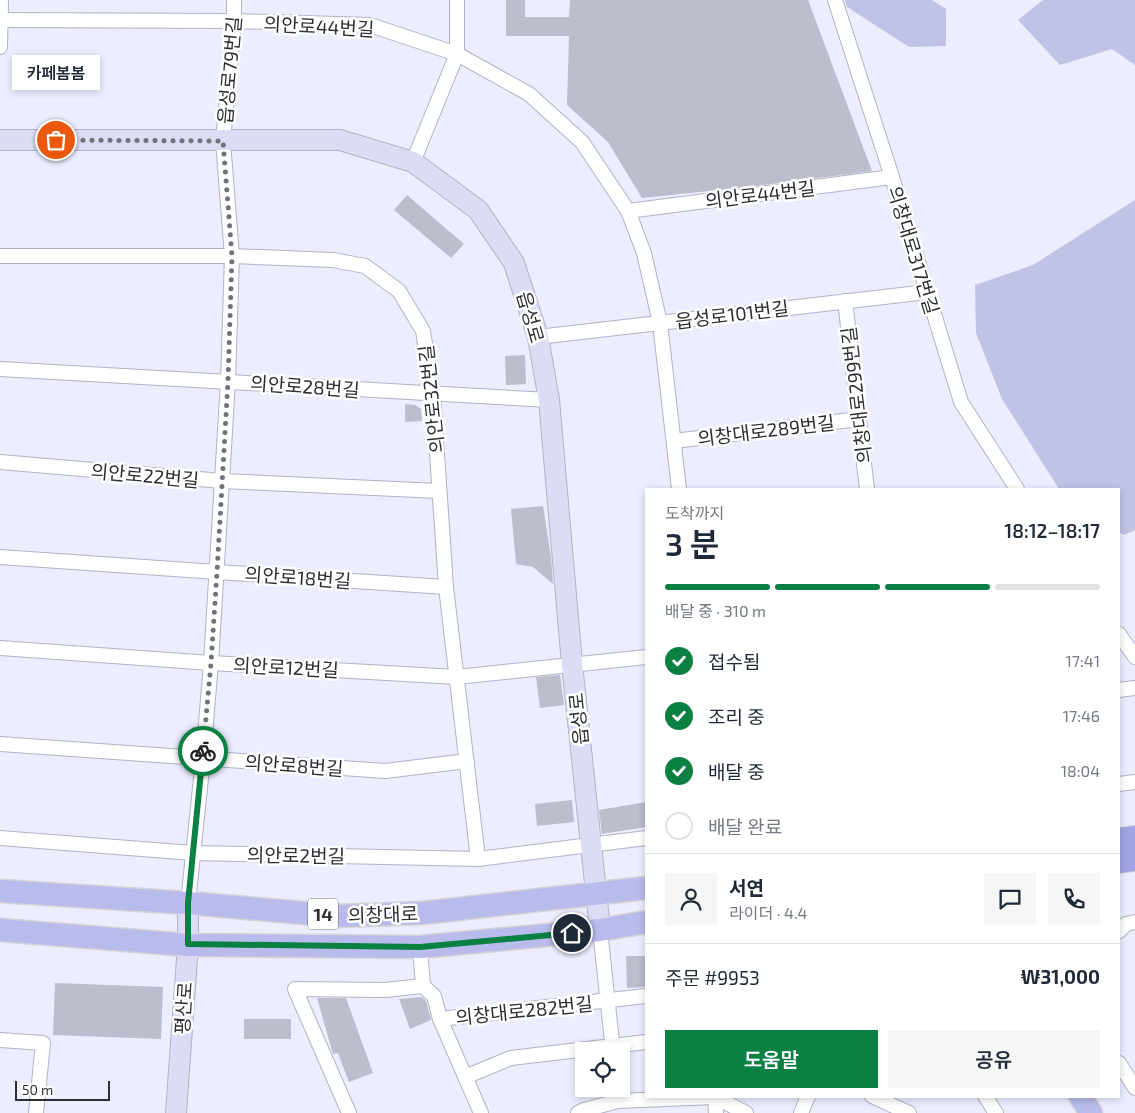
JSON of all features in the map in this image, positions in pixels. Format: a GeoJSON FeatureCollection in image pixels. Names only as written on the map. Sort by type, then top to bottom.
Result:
{"type":"FeatureCollection","features":[{"type":"Feature","properties":{"kind":"highway"},"geometry":{"type":"LineString","coordinates":[[1120,840],[1135,838]]}},
{"type":"Feature","properties":{"kind":"highway"},"geometry":{"type":"LineString","coordinates":[[1120,861],[1135,859]]}},
{"type":"Feature","properties":{"kind":"main road","name":"읍성로"},"geometry":{"type":"LineString","coordinates":[[0,140],[340,140],[413,162],[478,210],[514,263],[538,337],[549,400],[572,664],[600,930]]}},
{"type":"Feature","properties":{"kind":"main road","name":"의창대로"},"geometry":{"type":"LineString","coordinates":[[0,891],[188,903],[339,916],[422,913],[645,888]]}},
{"type":"Feature","properties":{"kind":"main road","name":"평산로"},"geometry":{"type":"LineString","coordinates":[[176,1113],[188,944],[188,903]]}},
{"type":"Feature","properties":{"kind":"main road","name":"의창대로"},"geometry":{"type":"LineString","coordinates":[[0,930],[188,944],[420,947],[600,930],[645,922]]}},
{"type":"Feature","properties":{"kind":"main road"},"geometry":{"type":"LineString","coordinates":[[1081,1098],[1091,1113]]}},
{"type":"Feature","properties":{"kind":"street"},"geometry":{"type":"LineString","coordinates":[[0,46],[1,0]]}},
{"type":"Feature","properties":{"kind":"street","name":"읍성로79번길"},"geometry":{"type":"LineString","coordinates":[[188,903],[211,663],[228,381],[232,256],[223,141],[234,21],[234,0]]}},
{"type":"Feature","properties":{"kind":"street"},"geometry":{"type":"LineString","coordinates":[[413,162],[457,54],[457,0]]}},
{"type":"Feature","properties":{"kind":"street","name":"의창대로317번길"},"geometry":{"type":"LineString","coordinates":[[835,0],[961,402],[1016,488]]}},
{"type":"Feature","properties":{"kind":"street","name":"의안로44번길"},"geometry":{"type":"LineString","coordinates":[[0,20],[234,21],[370,25],[457,54],[529,94],[582,142],[628,210],[644,253],[660,323]]}},
{"type":"Feature","properties":{"kind":"street","name":"의안로44번길"},"geometry":{"type":"LineString","coordinates":[[628,210],[892,177]]}},
{"type":"Feature","properties":{"kind":"street","name":"의안로32번길"},"geometry":{"type":"LineString","coordinates":[[0,256],[232,256],[333,260],[365,266],[399,291],[423,331],[433,394],[446,587],[478,859]]}},
{"type":"Feature","properties":{"kind":"street","name":"읍성로101번길"},"geometry":{"type":"LineString","coordinates":[[538,337],[927,292]]}},
{"type":"Feature","properties":{"kind":"street","name":"의창대로299번길"},"geometry":{"type":"LineString","coordinates":[[845,301],[867,488]]}},
{"type":"Feature","properties":{"kind":"street","name":"의창대로289번길"},"geometry":{"type":"LineString","coordinates":[[660,323],[679,488]]}},
{"type":"Feature","properties":{"kind":"street","name":"의안로28번길"},"geometry":{"type":"LineString","coordinates":[[0,369],[549,400]]}},
{"type":"Feature","properties":{"kind":"street","name":"의창대로289번길"},"geometry":{"type":"LineString","coordinates":[[674,441],[859,419]]}},
{"type":"Feature","properties":{"kind":"street","name":"의안로22번길"},"geometry":{"type":"LineString","coordinates":[[0,462],[222,481],[439,490]]}},
{"type":"Feature","properties":{"kind":"street","name":"의안로18번길"},"geometry":{"type":"LineString","coordinates":[[0,556],[446,587]]}},
{"type":"Feature","properties":{"kind":"street"},"geometry":{"type":"LineString","coordinates":[[1120,635],[1135,657]]}},
{"type":"Feature","properties":{"kind":"street","name":"의안로12번길"},"geometry":{"type":"LineString","coordinates":[[0,648],[211,663],[457,677],[645,657]]}},
{"type":"Feature","properties":{"kind":"street"},"geometry":{"type":"LineString","coordinates":[[1120,690],[1135,688]]}},
{"type":"Feature","properties":{"kind":"street","name":"의안로8번길"},"geometry":{"type":"LineString","coordinates":[[0,744],[385,771],[467,761]]}},
{"type":"Feature","properties":{"kind":"street"},"geometry":{"type":"LineString","coordinates":[[1120,784],[1135,782]]}},
{"type":"Feature","properties":{"kind":"street","name":"의안로2번길"},"geometry":{"type":"LineString","coordinates":[[0,838],[193,853],[478,859],[645,838]]}},
{"type":"Feature","properties":{"kind":"street"},"geometry":{"type":"LineString","coordinates":[[1120,930],[1126,924],[1135,922]]}},
{"type":"Feature","properties":{"kind":"street","name":"의창대로282번길"},"geometry":{"type":"LineString","coordinates":[[600,930],[611,1042]]}},
{"type":"Feature","properties":{"kind":"street"},"geometry":{"type":"LineString","coordinates":[[420,947],[423,986],[434,996],[440,1019],[480,1113]]}},
{"type":"Feature","properties":{"kind":"street"},"geometry":{"type":"LineString","coordinates":[[349,1113],[295,988],[385,990],[423,986]]}},
{"type":"Feature","properties":{"kind":"street","name":"의창대로282번길"},"geometry":{"type":"LineString","coordinates":[[440,1019],[645,996]]}},
{"type":"Feature","properties":{"kind":"street"},"geometry":{"type":"LineString","coordinates":[[0,1040],[43,1043],[36,1113]]}},
{"type":"Feature","properties":{"kind":"street"},"geometry":{"type":"LineString","coordinates":[[630,1045],[645,1042]]}},
{"type":"Feature","properties":{"kind":"street"},"geometry":{"type":"LineString","coordinates":[[465,1077],[511,1058],[575,1052]]}},
{"type":"Feature","properties":{"kind":"street"},"geometry":{"type":"LineString","coordinates":[[1120,1064],[1133,1082]]}},
{"type":"Feature","properties":{"kind":"street"},"geometry":{"type":"LineString","coordinates":[[630,1095],[645,1096]]}},
{"type":"Feature","properties":{"kind":"street"},"geometry":{"type":"LineString","coordinates":[[578,1113],[613,1097]]}},
{"type":"Feature","properties":{"kind":"street"},"geometry":{"type":"LineString","coordinates":[[716,1113],[715,1098],[746,1113]]}},
{"type":"Feature","properties":{"kind":"street"},"geometry":{"type":"LineString","coordinates":[[800,1113],[807,1098]]}},
{"type":"Feature","properties":{"kind":"street"},"geometry":{"type":"LineString","coordinates":[[876,1098],[910,1113]]}},
{"type":"Feature","properties":{"kind":"street"},"geometry":{"type":"LineString","coordinates":[[985,1098],[996,1113]]}},
{"type":"Feature","properties":{"kind":"shaded area"},"geometry":{"type":"Polygon","coordinates":[[[845,0],[932,0],[946,9],[946,46],[909,47],[847,7],[845,0]]]}},
{"type":"Feature","properties":{"kind":"shaded area"},"geometry":{"type":"Polygon","coordinates":[[[1043,0],[1135,0],[1135,65],[1112,49],[1060,65],[1018,20],[1043,0]]]}},
{"type":"Feature","properties":{"kind":"shaded area"},"geometry":{"type":"Polygon","coordinates":[[[1135,200],[1135,530],[1124,535],[1120,533],[1120,488],[1058,488],[1002,399],[976,333],[975,285],[1033,265],[1135,200]]]}},
{"type":"Feature","properties":{"kind":"building"},"geometry":{"type":"Polygon","coordinates":[[[506,0],[525,0],[525,17],[569,17],[570,0],[808,0],[872,171],[642,198],[608,142],[567,105],[569,36],[506,36],[506,0]]]}},
{"type":"Feature","properties":{"kind":"building"},"geometry":{"type":"Polygon","coordinates":[[[407,195],[464,244],[451,258],[394,210],[407,195]]]}},
{"type":"Feature","properties":{"kind":"building"},"geometry":{"type":"Polygon","coordinates":[[[525,355],[526,384],[506,385],[505,356],[525,355]]]}},
{"type":"Feature","properties":{"kind":"building"},"geometry":{"type":"Polygon","coordinates":[[[405,404],[415,405],[421,409],[422,421],[405,422],[405,404]]]}},
{"type":"Feature","properties":{"kind":"building"},"geometry":{"type":"Polygon","coordinates":[[[543,506],[553,584],[533,567],[516,564],[511,509],[543,506]]]}},
{"type":"Feature","properties":{"kind":"building"},"geometry":{"type":"Polygon","coordinates":[[[560,675],[564,705],[540,708],[536,677],[560,675]]]}},
{"type":"Feature","properties":{"kind":"building"},"geometry":{"type":"Polygon","coordinates":[[[572,800],[574,822],[537,826],[535,804],[572,800]]]}},
{"type":"Feature","properties":{"kind":"building"},"geometry":{"type":"Polygon","coordinates":[[[645,802],[645,827],[602,834],[599,810],[645,802]]]}},
{"type":"Feature","properties":{"kind":"building"},"geometry":{"type":"Polygon","coordinates":[[[626,956],[645,956],[645,987],[627,988],[626,956]]]}},
{"type":"Feature","properties":{"kind":"building"},"geometry":{"type":"Polygon","coordinates":[[[55,983],[163,987],[161,1039],[53,1035],[55,983]]]}},
{"type":"Feature","properties":{"kind":"building"},"geometry":{"type":"Polygon","coordinates":[[[422,997],[426,1001],[431,1020],[410,1029],[399,999],[422,997]]]}},
{"type":"Feature","properties":{"kind":"building"},"geometry":{"type":"Polygon","coordinates":[[[317,998],[346,998],[373,1073],[349,1082],[338,1053],[333,1054],[317,998]]]}},
{"type":"Feature","properties":{"kind":"building"},"geometry":{"type":"Polygon","coordinates":[[[244,1019],[291,1019],[291,1039],[244,1039],[244,1019]]]}},
{"type":"Feature","properties":{"kind":"way so far"},"geometry":{"type":"LineString","coordinates":[[56,140],[223,141],[232,256],[228,381],[211,663],[203,751]]}},
{"type":"Feature","properties":{"kind":"place","name":"카페봄봄"},"geometry":{"type":"Point","coordinates":[56,140]}},
{"type":"Feature","properties":{"kind":"route"},"geometry":{"type":"LineString","coordinates":[[203,751],[188,903],[188,944],[420,947],[572,933]]}}]}
